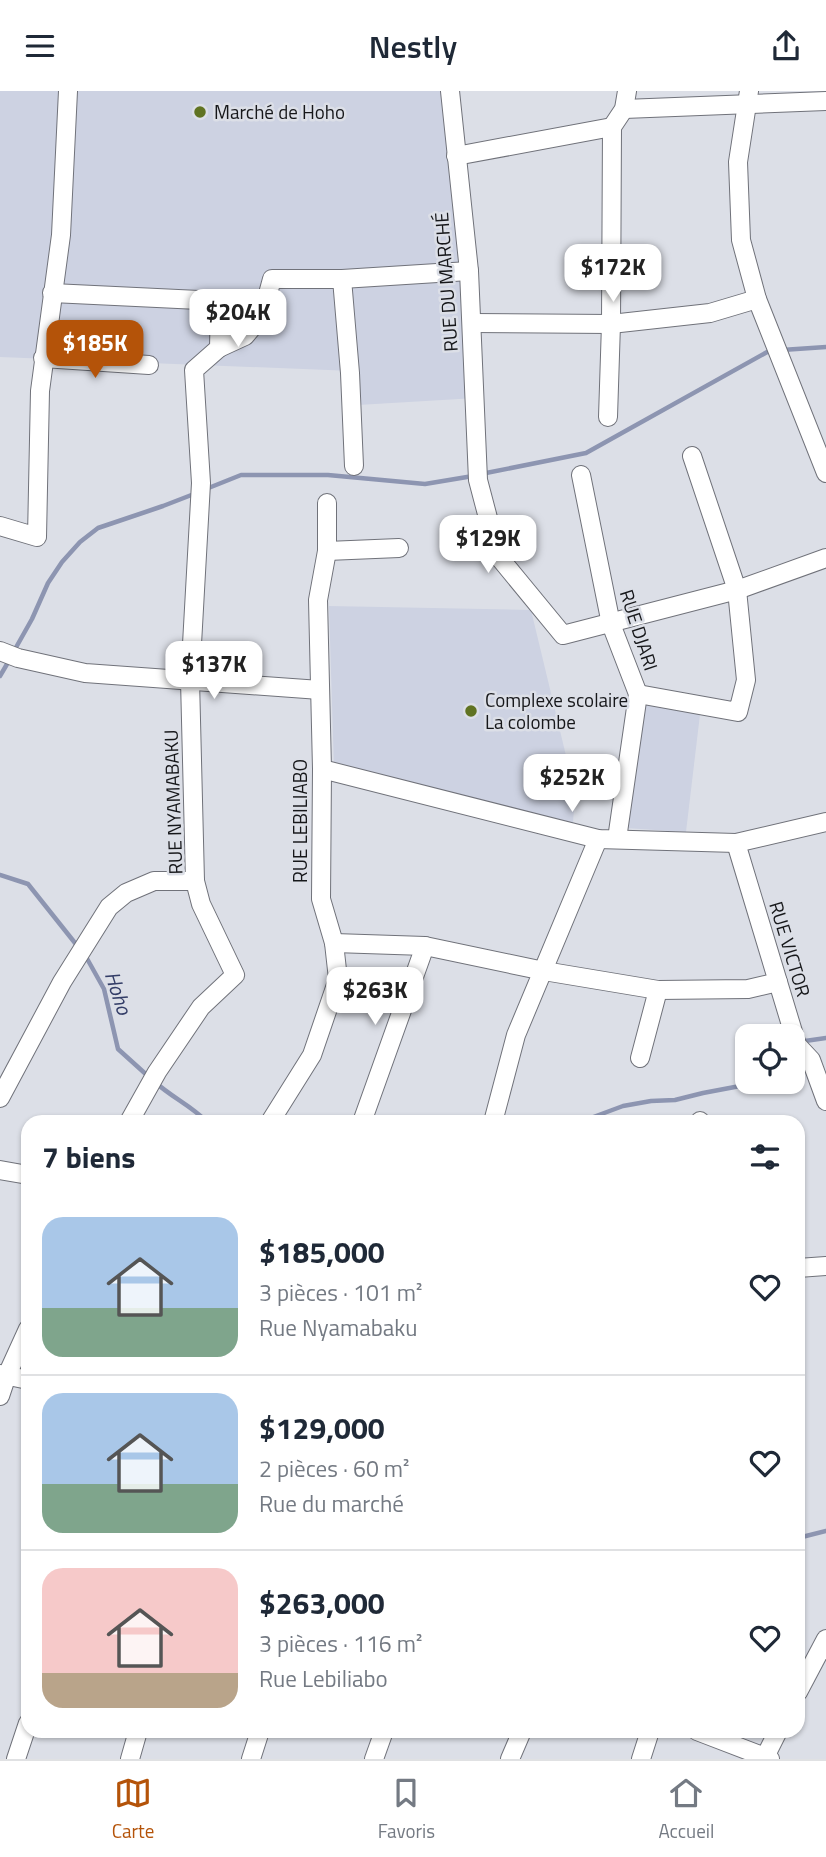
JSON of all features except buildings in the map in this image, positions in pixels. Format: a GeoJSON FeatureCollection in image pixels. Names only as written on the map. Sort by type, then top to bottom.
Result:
{"type":"FeatureCollection","features":[{"type":"Feature","properties":{"kind":"street"},"geometry":{"type":"LineString","coordinates":[[0,526],[37,537],[40,391],[61,235],[68,91]]}},
{"type":"Feature","properties":{"kind":"street","name":"RUE DU MARCHÉ"},"geometry":{"type":"LineString","coordinates":[[450,91],[469,271],[477,476],[498,556],[563,635],[611,624]]}},
{"type":"Feature","properties":{"kind":"street"},"geometry":{"type":"LineString","coordinates":[[608,417],[612,127],[624,109],[627,91]]}},
{"type":"Feature","properties":{"kind":"street"},"geometry":{"type":"LineString","coordinates":[[624,109],[748,97],[826,101]]}},
{"type":"Feature","properties":{"kind":"street"},"geometry":{"type":"LineString","coordinates":[[748,97],[738,162],[741,240],[757,299],[826,474]]}},
{"type":"Feature","properties":{"kind":"street"},"geometry":{"type":"LineString","coordinates":[[456,156],[612,127]]}},
{"type":"Feature","properties":{"kind":"street"},"geometry":{"type":"LineString","coordinates":[[52,293],[220,301],[219,348],[245,336],[262,316],[272,279],[342,279],[469,271]]}},
{"type":"Feature","properties":{"kind":"street"},"geometry":{"type":"LineString","coordinates":[[342,279],[354,466]]}},
{"type":"Feature","properties":{"kind":"street"},"geometry":{"type":"LineString","coordinates":[[472,323],[611,324],[710,313],[757,299]]}},
{"type":"Feature","properties":{"kind":"street","name":"RUE NYAMABAKU"},"geometry":{"type":"LineString","coordinates":[[132,1115],[154,1076],[201,1007],[235,975],[201,904],[195,881],[190,680],[201,488],[194,370],[219,348]]}},
{"type":"Feature","properties":{"kind":"street"},"geometry":{"type":"LineString","coordinates":[[43,358],[149,365]]}},
{"type":"Feature","properties":{"kind":"street"},"geometry":{"type":"LineString","coordinates":[[638,694],[738,712],[746,680],[737,590],[692,456]]}},
{"type":"Feature","properties":{"kind":"street","name":"RUE DJARI"},"geometry":{"type":"LineString","coordinates":[[581,475],[611,624],[638,694],[617,839]]}},
{"type":"Feature","properties":{"kind":"street","name":"RUE LEBILIABO"},"geometry":{"type":"LineString","coordinates":[[274,1115],[312,1055],[338,979],[334,943],[321,899],[323,769],[318,600],[327,551],[327,503]]}},
{"type":"Feature","properties":{"kind":"street"},"geometry":{"type":"LineString","coordinates":[[327,551],[399,548]]}},
{"type":"Feature","properties":{"kind":"street"},"geometry":{"type":"LineString","coordinates":[[611,624],[737,590],[826,558]]}},
{"type":"Feature","properties":{"kind":"street"},"geometry":{"type":"LineString","coordinates":[[7,654],[86,673],[320,690]]}},
{"type":"Feature","properties":{"kind":"street"},"geometry":{"type":"LineString","coordinates":[[323,769],[598,839],[736,843],[826,822]]}},
{"type":"Feature","properties":{"kind":"street"},"geometry":{"type":"LineString","coordinates":[[495,1115],[516,1035],[598,839]]}},
{"type":"Feature","properties":{"kind":"street","name":"RUE VICTOR"},"geometry":{"type":"LineString","coordinates":[[736,843],[797,1045],[811,1060],[826,1101]]}},
{"type":"Feature","properties":{"kind":"street"},"geometry":{"type":"LineString","coordinates":[[0,1098],[62,982],[109,907],[126,893],[154,881],[195,881]]}},
{"type":"Feature","properties":{"kind":"street"},"geometry":{"type":"LineString","coordinates":[[334,943],[425,946],[544,971],[658,990],[748,989],[778,982]]}},
{"type":"Feature","properties":{"kind":"street"},"geometry":{"type":"LineString","coordinates":[[365,1115],[425,946]]}},
{"type":"Feature","properties":{"kind":"street"},"geometry":{"type":"LineString","coordinates":[[640,1059],[658,990]]}},
{"type":"Feature","properties":{"kind":"street"},"geometry":{"type":"LineString","coordinates":[[0,1170],[21,1174]]}},
{"type":"Feature","properties":{"kind":"street"},"geometry":{"type":"LineString","coordinates":[[805,1268],[826,1266]]}},
{"type":"Feature","properties":{"kind":"street"},"geometry":{"type":"LineString","coordinates":[[0,1396],[4,1375],[21,1342]]}},
{"type":"Feature","properties":{"kind":"street"},"geometry":{"type":"LineString","coordinates":[[805,1679],[826,1639]]}},
{"type":"Feature","properties":{"kind":"street"},"geometry":{"type":"LineString","coordinates":[[16,1759],[23,1738]]}},
{"type":"Feature","properties":{"kind":"street"},"geometry":{"type":"LineString","coordinates":[[130,1759],[136,1738]]}},
{"type":"Feature","properties":{"kind":"street"},"geometry":{"type":"LineString","coordinates":[[251,1759],[258,1738]]}},
{"type":"Feature","properties":{"kind":"street"},"geometry":{"type":"LineString","coordinates":[[374,1759],[382,1738]]}},
{"type":"Feature","properties":{"kind":"street"},"geometry":{"type":"LineString","coordinates":[[510,1759],[519,1738]]}},
{"type":"Feature","properties":{"kind":"street"},"geometry":{"type":"LineString","coordinates":[[641,1759],[648,1738]]}},
{"type":"Feature","properties":{"kind":"street"},"geometry":{"type":"LineString","coordinates":[[715,1738],[766,1758],[775,1738]]}},
{"type":"Feature","properties":{"kind":"shaded area"},"geometry":{"type":"Polygon","coordinates":[[[0,91],[444,91],[476,398],[358,405],[353,371],[0,357],[0,91]]]}},
{"type":"Feature","properties":{"kind":"shaded area"},"geometry":{"type":"Polygon","coordinates":[[[329,606],[531,610],[575,793],[573,823],[334,769],[329,606]]]}},
{"type":"Feature","properties":{"kind":"shaded area"},"geometry":{"type":"Polygon","coordinates":[[[644,698],[701,706],[686,832],[625,828],[644,698]]]}},
{"type":"Feature","properties":{"kind":"waterway"},"geometry":{"type":"LineString","coordinates":[[782,350],[826,347]]}},
{"type":"Feature","properties":{"kind":"waterway"},"geometry":{"type":"LineString","coordinates":[[481,474],[586,453],[773,351]]}},
{"type":"Feature","properties":{"kind":"waterway"},"geometry":{"type":"LineString","coordinates":[[206,489],[241,475],[328,475],[425,484],[473,476]]}},
{"type":"Feature","properties":{"kind":"waterway"},"geometry":{"type":"LineString","coordinates":[[14,651],[48,583],[80,542],[98,528],[194,494]]}},
{"type":"Feature","properties":{"kind":"waterway"},"geometry":{"type":"LineString","coordinates":[[0,676],[10,659]]}},
{"type":"Feature","properties":{"kind":"waterway","name":"Hoho"},"geometry":{"type":"LineString","coordinates":[[0,875],[28,884],[79,948]]}},
{"type":"Feature","properties":{"kind":"waterway","name":"Hoho"},"geometry":{"type":"LineString","coordinates":[[85,955],[104,989],[118,1049],[149,1077]]}},
{"type":"Feature","properties":{"kind":"waterway"},"geometry":{"type":"LineString","coordinates":[[805,1041],[826,1038]]}},
{"type":"Feature","properties":{"kind":"waterway","name":"Hoho"},"geometry":{"type":"LineString","coordinates":[[155,1082],[199,1115]]}},
{"type":"Feature","properties":{"kind":"waterway"},"geometry":{"type":"LineString","coordinates":[[599,1115],[623,1106],[675,1100],[735,1087]]}},
{"type":"Feature","properties":{"kind":"waterway","name":"Hoho"},"geometry":{"type":"LineString","coordinates":[[805,1536],[826,1531]]}},
{"type":"Feature","properties":{"kind":"place","name":"Marché de Hoho"},"geometry":{"type":"Point","coordinates":[200,112]}},
{"type":"Feature","properties":{"kind":"place","name":"Complexe scolaire La colombe"},"geometry":{"type":"Point","coordinates":[471,711]}}]}
